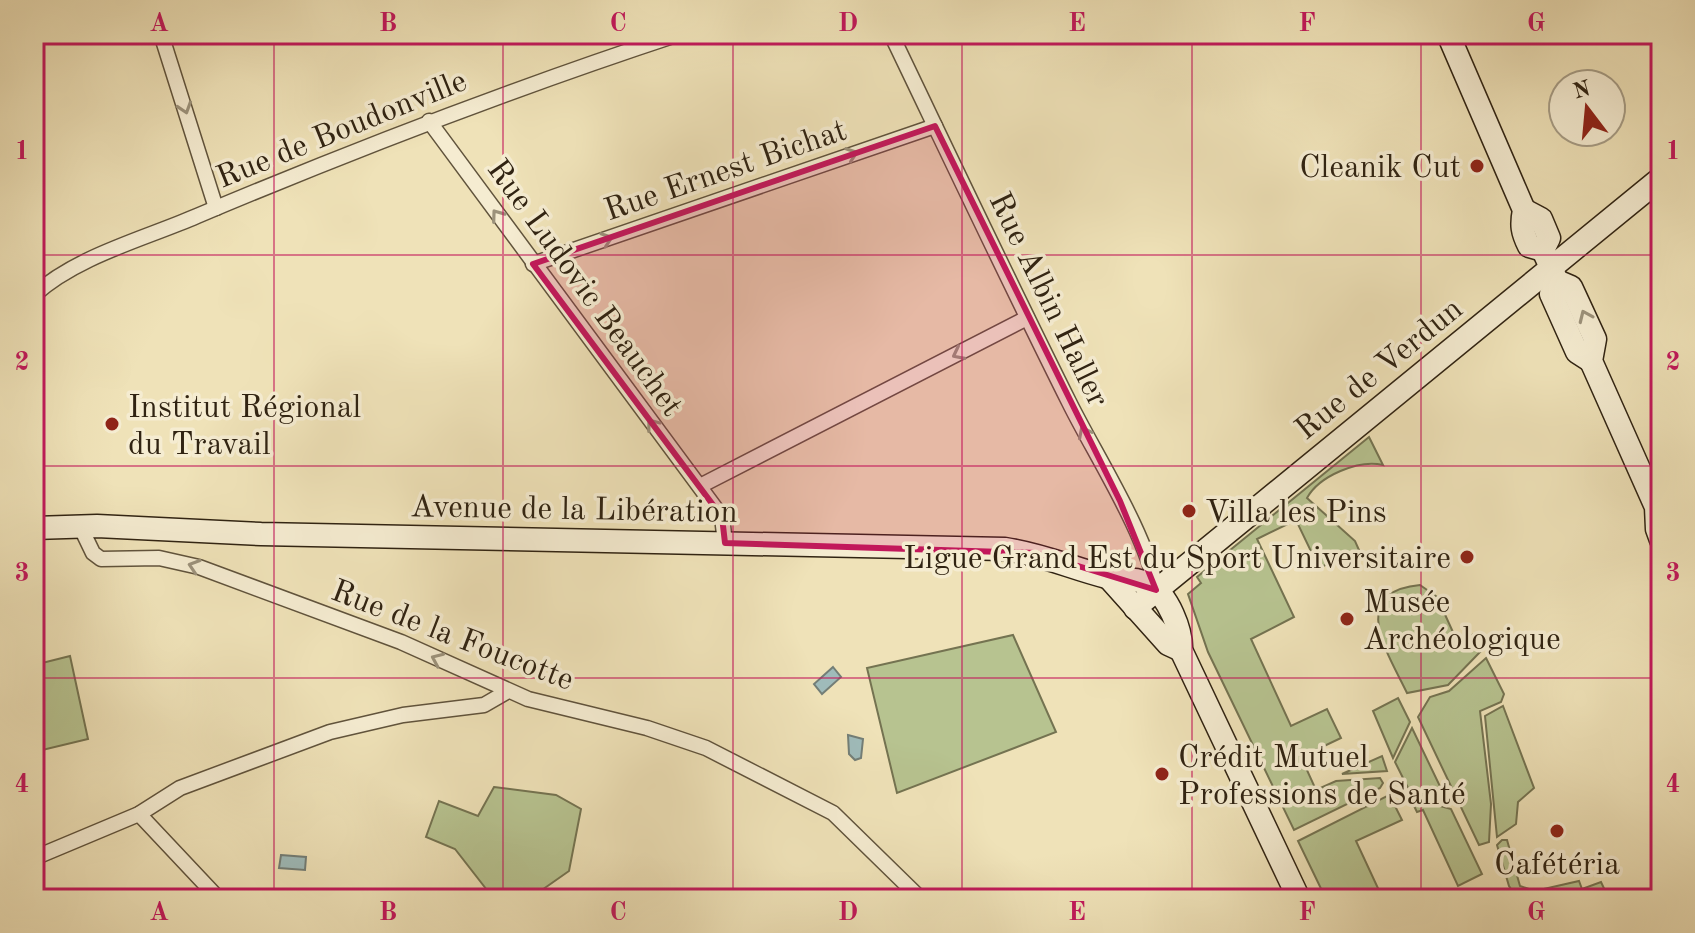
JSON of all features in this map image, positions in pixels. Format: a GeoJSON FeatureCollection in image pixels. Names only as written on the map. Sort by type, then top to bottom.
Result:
{"type":"FeatureCollection","features":[{"type":"Feature","properties":{"kind":"main road"},"geometry":{"type":"LineString","coordinates":[[1448,34],[1524,210],[1521,228],[1529,246],[1571,287],[1595,339],[1591,361],[1658,508],[1661,540]]}},
{"type":"Feature","properties":{"kind":"main road","name":"Rue de Verdun"},"geometry":{"type":"LineString","coordinates":[[1135,608],[1427,373],[1550,266],[1661,178]]}},
{"type":"Feature","properties":{"kind":"main road","name":"Avenue de la Libération"},"geometry":{"type":"LineString","coordinates":[[34,528],[80,526],[261,534],[1005,549],[1069,562],[1108,577],[1134,579],[1156,590],[1182,637],[1181,650],[1299,899]]}},
{"type":"Feature","properties":{"kind":"main road","name":"Avenue de la Libération"},"geometry":{"type":"LineString","coordinates":[[1108,577],[1168,644],[1181,650]]}},
{"type":"Feature","properties":{"kind":"street"},"geometry":{"type":"LineString","coordinates":[[161,34],[216,208]]}},
{"type":"Feature","properties":{"kind":"street","name":"Rue de Boudonville"},"geometry":{"type":"LineString","coordinates":[[34,295],[67,272],[429,121],[679,34]]}},
{"type":"Feature","properties":{"kind":"street","name":"Rue Albin Haller"},"geometry":{"type":"LineString","coordinates":[[891,34],[1027,318],[1114,487],[1153,573],[1156,590]]}},
{"type":"Feature","properties":{"kind":"street","name":"Rue Ludovic Beauchet"},"geometry":{"type":"LineString","coordinates":[[429,121],[722,517],[725,543]]}},
{"type":"Feature","properties":{"kind":"street","name":"Rue Ernest Bichat"},"geometry":{"type":"LineString","coordinates":[[533,264],[935,126]]}},
{"type":"Feature","properties":{"kind":"street"},"geometry":{"type":"LineString","coordinates":[[700,486],[1027,318]]}},
{"type":"Feature","properties":{"kind":"street","name":"Rue de la Foucotte"},"geometry":{"type":"LineString","coordinates":[[80,526],[93,553],[101,559],[159,558],[199,567],[401,642],[508,691],[555,706],[647,728],[745,766],[833,813],[921,899]]}},
{"type":"Feature","properties":{"kind":"street"},"geometry":{"type":"LineString","coordinates":[[34,858],[139,814],[180,788],[345,727],[484,705],[508,691]]}},
{"type":"Feature","properties":{"kind":"street"},"geometry":{"type":"LineString","coordinates":[[139,814],[219,899]]}},
{"type":"Feature","properties":{"kind":"highlighted area"},"geometry":{"type":"Polygon","coordinates":[[[935,126],[1120,501],[1156,590],[1036,553],[725,543],[722,517],[533,264],[935,126]]]}},
{"type":"Feature","properties":{"kind":"green space"},"geometry":{"type":"Polygon","coordinates":[[[1369,437],[1383,465],[1363,465],[1340,471],[1321,483],[1307,498],[1355,541],[1359,550],[1319,568],[1296,520],[1257,539],[1294,617],[1251,639],[1291,726],[1327,709],[1341,738],[1301,757],[1316,790],[1336,781],[1380,778],[1383,783],[1380,788],[1294,830],[1208,652],[1188,594],[1201,583],[1197,577],[1369,437]]]}},
{"type":"Feature","properties":{"kind":"green space"},"geometry":{"type":"Polygon","coordinates":[[[1420,585],[1437,597],[1457,641],[1474,634],[1481,651],[1448,685],[1407,693],[1384,644],[1379,612],[1384,599],[1397,590],[1420,585]]]}},
{"type":"Feature","properties":{"kind":"green space"},"geometry":{"type":"Polygon","coordinates":[[[1013,635],[1056,732],[897,793],[867,668],[1013,635]]]}},
{"type":"Feature","properties":{"kind":"green space"},"geometry":{"type":"Polygon","coordinates":[[[70,656],[88,739],[34,752],[34,665],[70,656]]]}},
{"type":"Feature","properties":{"kind":"green space"},"geometry":{"type":"Polygon","coordinates":[[[1486,658],[1504,694],[1501,702],[1480,711],[1491,804],[1489,842],[1479,845],[1418,717],[1430,697],[1449,691],[1486,658]]]}},
{"type":"Feature","properties":{"kind":"green space"},"geometry":{"type":"Polygon","coordinates":[[[1398,698],[1410,722],[1393,758],[1373,711],[1398,698]]]}},
{"type":"Feature","properties":{"kind":"green space"},"geometry":{"type":"Polygon","coordinates":[[[1503,706],[1534,788],[1518,802],[1516,824],[1497,837],[1485,716],[1503,706]]]}},
{"type":"Feature","properties":{"kind":"green space"},"geometry":{"type":"Polygon","coordinates":[[[1412,728],[1448,803],[1411,794],[1395,762],[1412,728]]]}},
{"type":"Feature","properties":{"kind":"green space"},"geometry":{"type":"Polygon","coordinates":[[[1382,756],[1387,771],[1342,774],[1382,756]]]}},
{"type":"Feature","properties":{"kind":"green space"},"geometry":{"type":"Polygon","coordinates":[[[494,787],[556,795],[581,809],[569,871],[529,899],[494,899],[455,849],[426,837],[439,801],[478,816],[494,787]]]}},
{"type":"Feature","properties":{"kind":"green space"},"geometry":{"type":"Polygon","coordinates":[[[1387,796],[1402,820],[1356,841],[1383,899],[1326,899],[1298,841],[1387,796]]]}},
{"type":"Feature","properties":{"kind":"green space"},"geometry":{"type":"Polygon","coordinates":[[[1415,799],[1451,809],[1482,874],[1458,886],[1423,810],[1417,812],[1412,802],[1415,799]]]}},
{"type":"Feature","properties":{"kind":"green space"},"geometry":{"type":"Polygon","coordinates":[[[1507,840],[1520,886],[1535,891],[1579,881],[1582,889],[1601,882],[1609,899],[1518,899],[1509,886],[1497,845],[1507,840]]]}},
{"type":"Feature","properties":{"kind":"water"},"geometry":{"type":"Polygon","coordinates":[[[833,667],[841,677],[822,694],[814,684],[833,667]]]}},
{"type":"Feature","properties":{"kind":"water"},"geometry":{"type":"Polygon","coordinates":[[[848,735],[863,739],[861,758],[855,760],[849,754],[848,735]]]}},
{"type":"Feature","properties":{"kind":"water"},"geometry":{"type":"Polygon","coordinates":[[[281,855],[306,857],[305,870],[279,868],[281,855]]]}},
{"type":"Feature","properties":{"kind":"place","name":"Cleanik Cut"},"geometry":{"type":"Point","coordinates":[1477,166]}},
{"type":"Feature","properties":{"kind":"place","name":"Institut Régional du Travail"},"geometry":{"type":"Point","coordinates":[112,424]}},
{"type":"Feature","properties":{"kind":"place","name":"Villa les Pins"},"geometry":{"type":"Point","coordinates":[1189,511]}},
{"type":"Feature","properties":{"kind":"place","name":"Ligue Grand Est du Sport Universitaire"},"geometry":{"type":"Point","coordinates":[1467,557]}},
{"type":"Feature","properties":{"kind":"place","name":"Musée Archéologique"},"geometry":{"type":"Point","coordinates":[1347,619]}},
{"type":"Feature","properties":{"kind":"place","name":"Crédit Mutuel Professions de Santé"},"geometry":{"type":"Point","coordinates":[1162,774]}},
{"type":"Feature","properties":{"kind":"place","name":"Cafétéria"},"geometry":{"type":"Point","coordinates":[1557,831]}}]}
